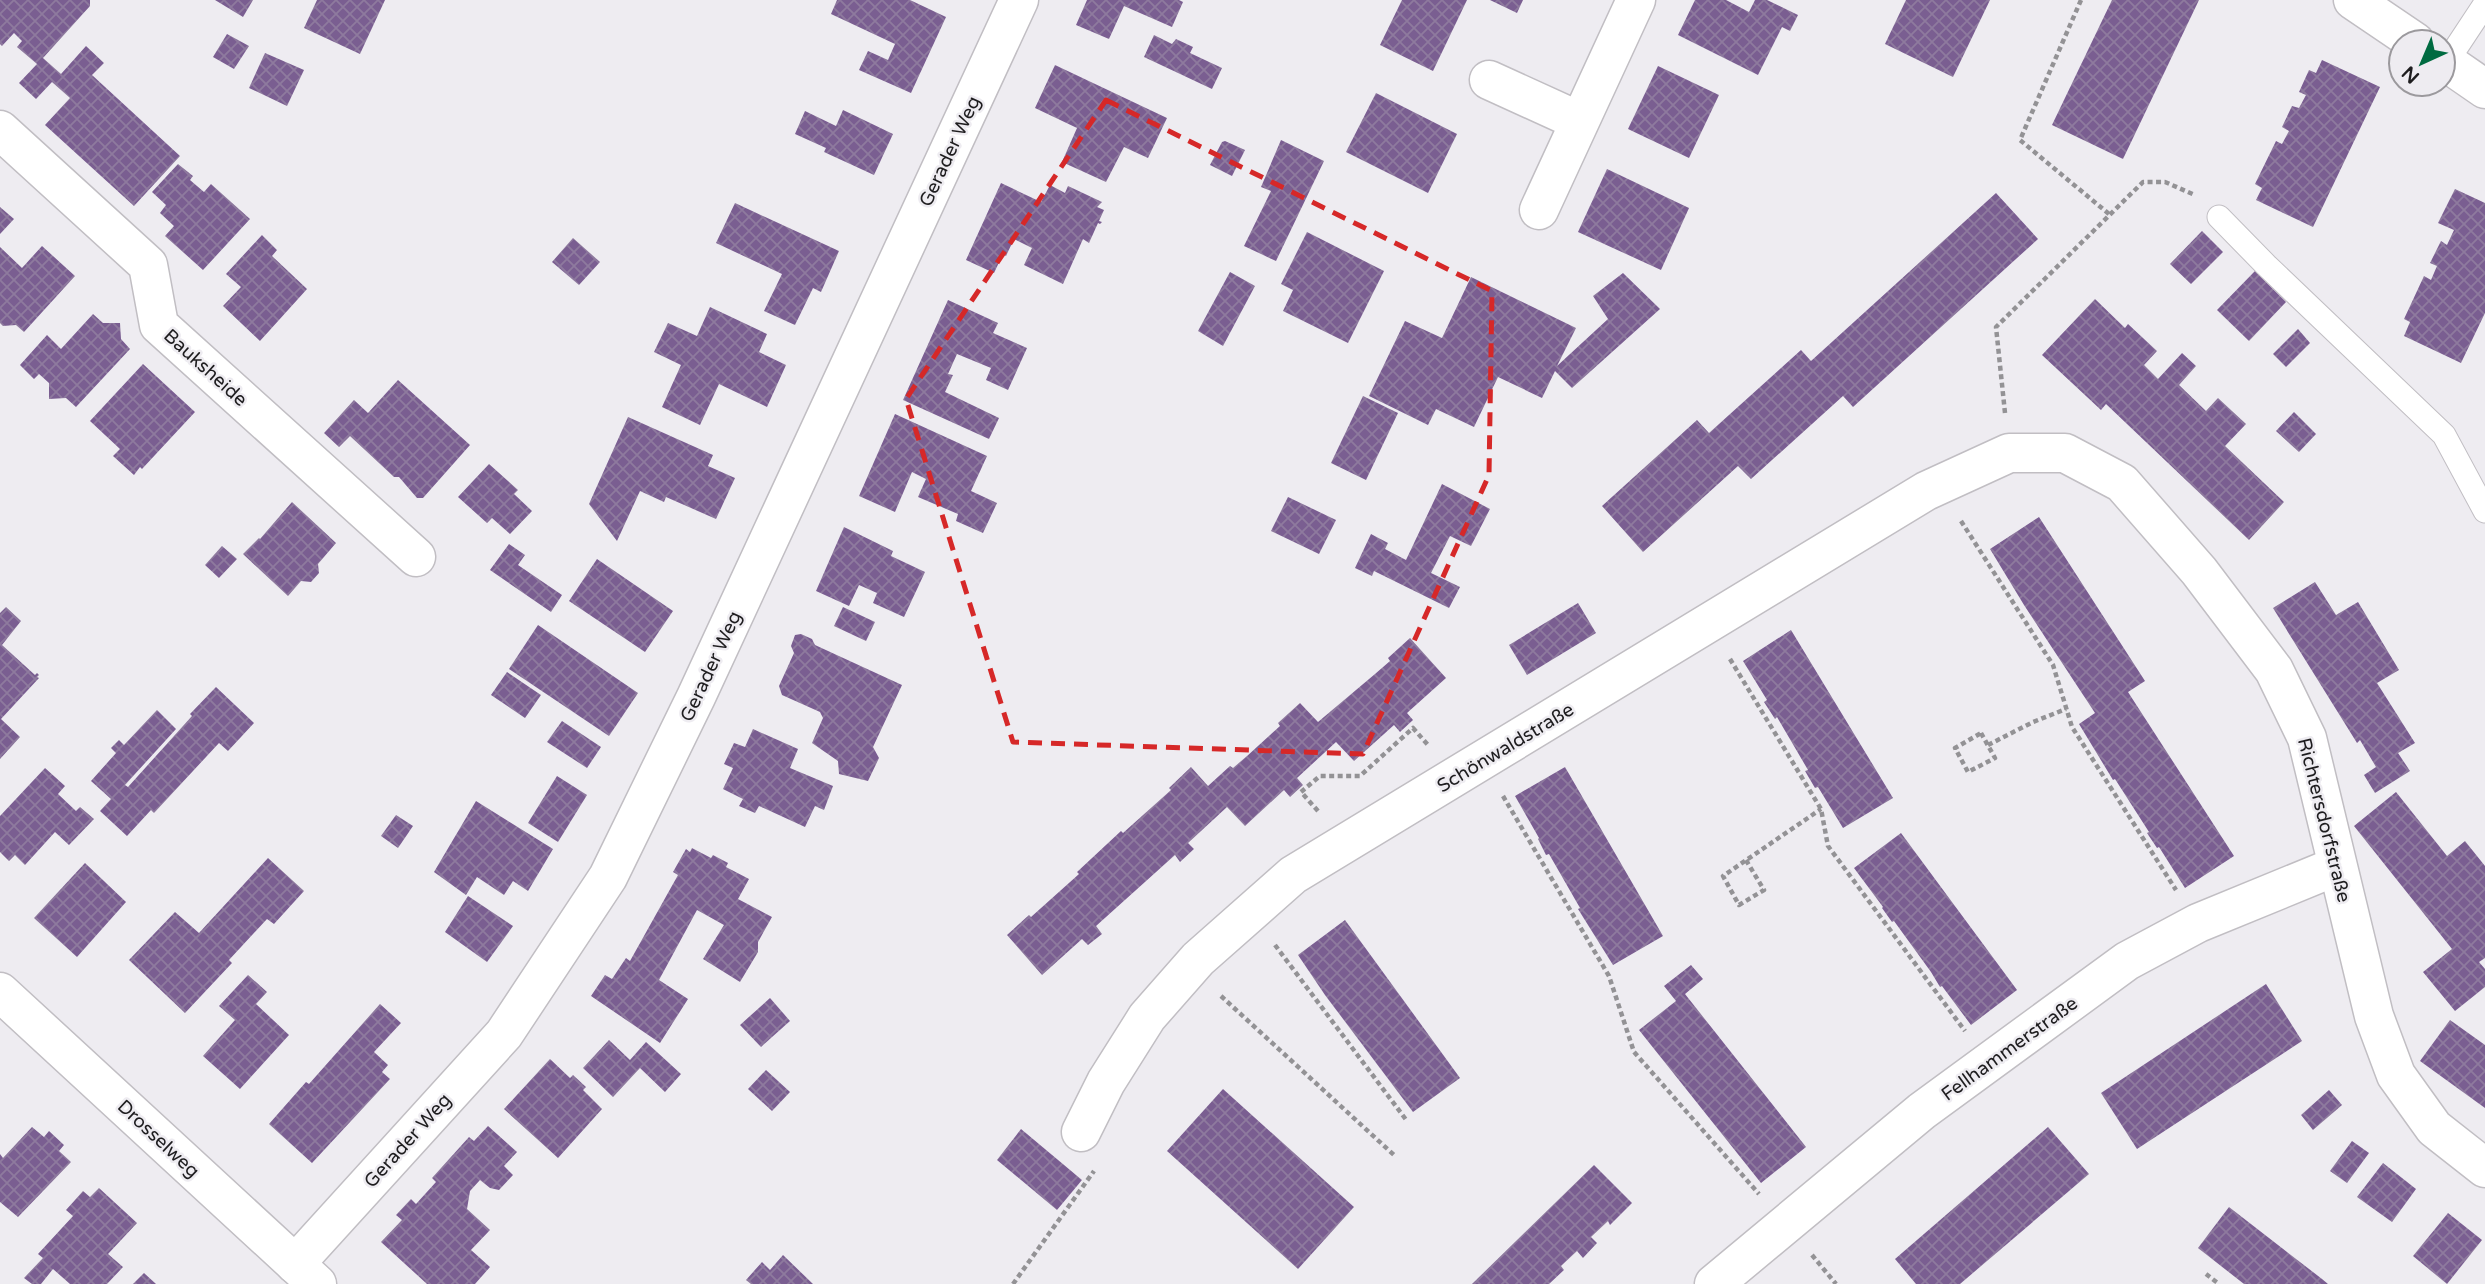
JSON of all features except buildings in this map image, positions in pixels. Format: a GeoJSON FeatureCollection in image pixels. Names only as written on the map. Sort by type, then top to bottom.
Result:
{"type":"FeatureCollection","features":[{"type":"Feature","properties":{"kind":"street","name":"Gerader Weg"},"geometry":{"type":"LineString","coordinates":[[306,1274],[504,1034],[608,877],[696,698],[1019,0]]}},
{"type":"Feature","properties":{"kind":"street"},"geometry":{"type":"LineString","coordinates":[[1539,210],[1636,0]]}},
{"type":"Feature","properties":{"kind":"street"},"geometry":{"type":"LineString","coordinates":[[2353,0],[2395,28]]}},
{"type":"Feature","properties":{"kind":"street"},"geometry":{"type":"LineString","coordinates":[[2457,70],[2485,89]]}},
{"type":"Feature","properties":{"kind":"street"},"geometry":{"type":"LineString","coordinates":[[1489,80],[1579,121]]}},
{"type":"Feature","properties":{"kind":"street","name":"Bauksheide"},"geometry":{"type":"LineString","coordinates":[[0,130],[148,265],[159,325],[416,557]]}},
{"type":"Feature","properties":{"kind":"street","name":"Schönwaldstraße"},"geometry":{"type":"LineString","coordinates":[[1085,1125],[1106,1082],[1147,1017],[1198,959],[1293,876],[1926,491],[2009,453]]}},
{"type":"Feature","properties":{"kind":"street","name":"Richtersdorfstraße"},"geometry":{"type":"LineString","coordinates":[[2009,453],[2065,453],[2122,483],[2199,571],[2274,670],[2307,738],[2374,1016],[2396,1075],[2434,1128],[2485,1168]]}},
{"type":"Feature","properties":{"kind":"street","name":"Fellhammerstraße"},"geometry":{"type":"LineString","coordinates":[[1714,1284],[1796,1236],[1922,1111],[2127,961],[2198,923],[2337,866]]}},
{"type":"Feature","properties":{"kind":"street","name":"Drosselweg"},"geometry":{"type":"LineString","coordinates":[[0,992],[306,1274]]}},
{"type":"Feature","properties":{"kind":"lane"},"geometry":{"type":"LineString","coordinates":[[2457,33],[2485,4]]}},
{"type":"Feature","properties":{"kind":"lane"},"geometry":{"type":"LineString","coordinates":[[2220,217],[2266,265],[2444,435],[2485,511]]}},
{"type":"Feature","properties":{"kind":"path"},"geometry":{"type":"LineString","coordinates":[[2081,0],[2020,140],[2109,214]]}},
{"type":"Feature","properties":{"kind":"path"},"geometry":{"type":"LineString","coordinates":[[2009,453],[1996,327],[2143,182],[2165,182],[2191,192],[2220,217]]}},
{"type":"Feature","properties":{"kind":"path"},"geometry":{"type":"LineString","coordinates":[[1958,516],[2053,665],[2072,727],[2198,923]]}},
{"type":"Feature","properties":{"kind":"path"},"geometry":{"type":"LineString","coordinates":[[1725,652],[1821,809],[1828,846],[1988,1063]]}},
{"type":"Feature","properties":{"kind":"path"},"geometry":{"type":"LineString","coordinates":[[1988,745],[2066,709]]}},
{"type":"Feature","properties":{"kind":"path"},"geometry":{"type":"LineString","coordinates":[[1347,843],[1301,792],[1320,776],[1360,776],[1413,728],[1456,777]]}},
{"type":"Feature","properties":{"kind":"path"},"geometry":{"type":"LineString","coordinates":[[1981,733],[1988,745],[1995,758],[1968,772],[1955,748],[1981,733]]}},
{"type":"Feature","properties":{"kind":"path"},"geometry":{"type":"LineString","coordinates":[[1497,786],[1609,976],[1634,1052],[1836,1284]]}},
{"type":"Feature","properties":{"kind":"path"},"geometry":{"type":"LineString","coordinates":[[1746,860],[1764,890],[1739,905],[1723,876],[1746,860],[1821,809]]}},
{"type":"Feature","properties":{"kind":"path"},"geometry":{"type":"LineString","coordinates":[[1268,936],[1407,1121]]}},
{"type":"Feature","properties":{"kind":"path"},"geometry":{"type":"LineString","coordinates":[[1217,992],[1394,1155]]}},
{"type":"Feature","properties":{"kind":"path"},"geometry":{"type":"LineString","coordinates":[[1013,1284],[1100,1163],[1110,1132],[1085,1125]]}},
{"type":"Feature","properties":{"kind":"path"},"geometry":{"type":"LineString","coordinates":[[2206,1274],[2218,1284]]}},
{"type":"Feature","properties":{"kind":"highlighted area"},"geometry":{"type":"Polygon","coordinates":[[[1106,100],[1492,291],[1489,475],[1363,754],[1013,742],[906,399],[1106,100]]]}}]}
